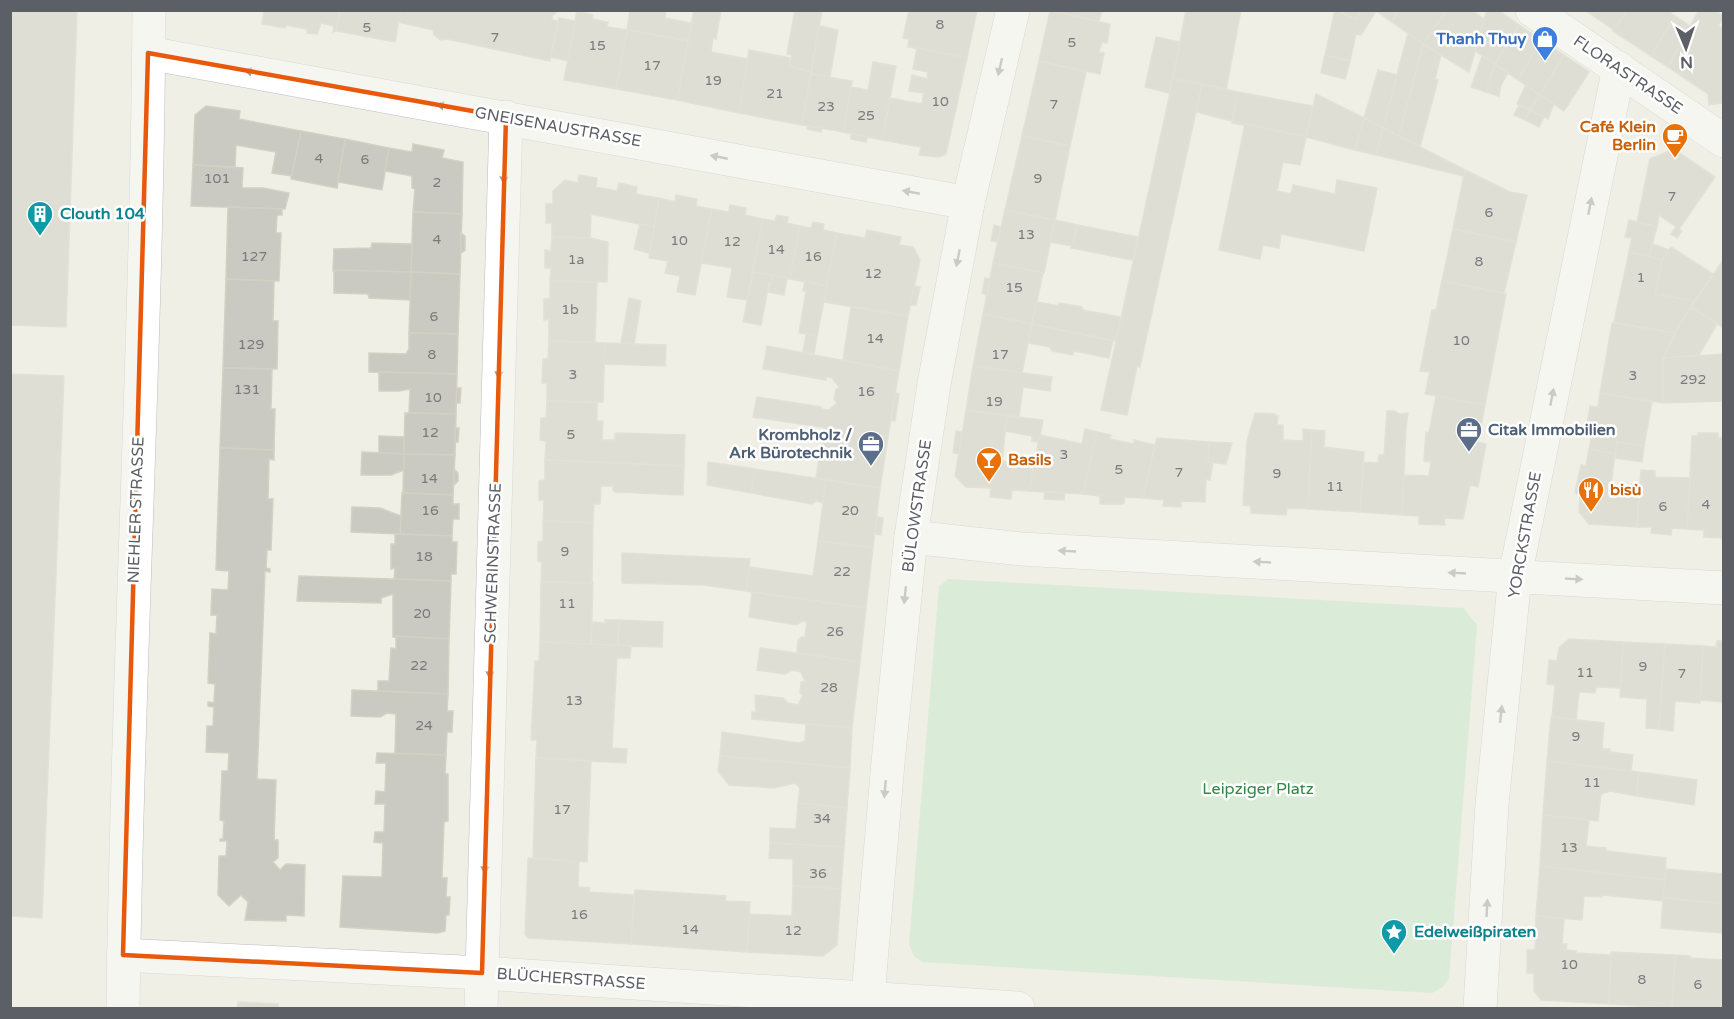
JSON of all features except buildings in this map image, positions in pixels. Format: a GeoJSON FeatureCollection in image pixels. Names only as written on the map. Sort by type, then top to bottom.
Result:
{"type":"FeatureCollection","features":[{"type":"Feature","properties":{"kind":"street","name":"NIEHLER STRASSE"},"geometry":{"type":"LineString","coordinates":[[123,1008],[149,10]]}},
{"type":"Feature","properties":{"kind":"street","name":"BÜLOWSTRASSE"},"geometry":{"type":"LineString","coordinates":[[867,1004],[911,537],[934,384],[968,203],[1013,10]]}},
{"type":"Feature","properties":{"kind":"street","name":"FLORASTRASSE"},"geometry":{"type":"LineString","coordinates":[[1532,10],[1724,141]]}},
{"type":"Feature","properties":{"kind":"street","name":"GNEISENAUSTRASSE"},"geometry":{"type":"LineString","coordinates":[[148,53],[968,203]]}},
{"type":"Feature","properties":{"kind":"street","name":"YORCKSTRASSE"},"geometry":{"type":"LineString","coordinates":[[1480,1008],[1492,804],[1515,576],[1618,68]]}},
{"type":"Feature","properties":{"kind":"street","name":"SCHWERINSTRASSE"},"geometry":{"type":"LineString","coordinates":[[481,1008],[506,117]]}},
{"type":"Feature","properties":{"kind":"street"},"geometry":{"type":"LineString","coordinates":[[911,537],[1021,549],[1724,588]]}},
{"type":"Feature","properties":{"kind":"street","name":"BLÜCHERSTRASSE"},"geometry":{"type":"LineString","coordinates":[[123,955],[482,973],[867,1004],[1018,1008]]}},
{"type":"Feature","properties":{"kind":"highlighted area"},"geometry":{"type":"Polygon","coordinates":[[[148,53],[506,117],[482,973],[123,955],[148,53]]]}},
{"type":"Feature","properties":{"kind":"green space","name":"Leipziger Platz"},"geometry":{"type":"Polygon","coordinates":[[[948,579],[1463,608],[1477,625],[1449,978],[1443,987],[1432,993],[922,962],[914,956],[909,945],[939,587],[948,579]]]}},
{"type":"Feature","properties":{"kind":"place","name":"Thanh Thuy"},"geometry":{"type":"Point","coordinates":[1545,62]}},
{"type":"Feature","properties":{"kind":"place","name":"Café Klein Berlin"},"geometry":{"type":"Point","coordinates":[1675,159]}},
{"type":"Feature","properties":{"kind":"place","name":"Clouth 104"},"geometry":{"type":"Point","coordinates":[40,237]}},
{"type":"Feature","properties":{"kind":"place","name":"Citak Immobilien"},"geometry":{"type":"Point","coordinates":[1469,453]}},
{"type":"Feature","properties":{"kind":"place","name":"Krombholz / Ark Bürotechnik"},"geometry":{"type":"Point","coordinates":[871,467]}},
{"type":"Feature","properties":{"kind":"place","name":"Basils"},"geometry":{"type":"Point","coordinates":[989,483]}},
{"type":"Feature","properties":{"kind":"place","name":"bisù"},"geometry":{"type":"Point","coordinates":[1591,513]}},
{"type":"Feature","properties":{"kind":"place","name":"Edelweißpiraten"},"geometry":{"type":"Point","coordinates":[1394,955]}}]}
